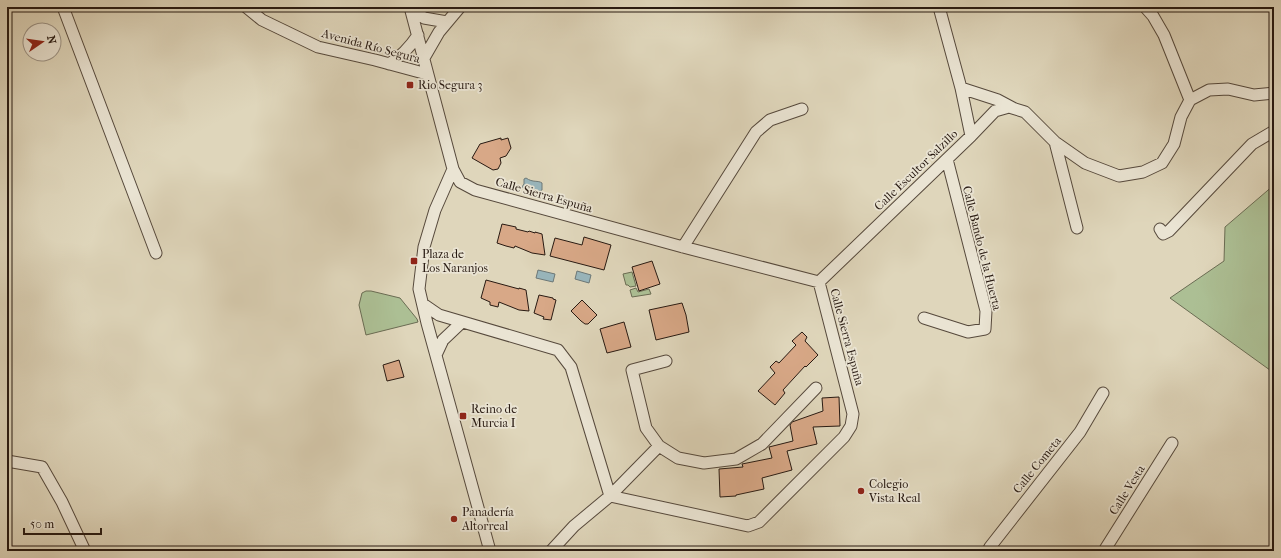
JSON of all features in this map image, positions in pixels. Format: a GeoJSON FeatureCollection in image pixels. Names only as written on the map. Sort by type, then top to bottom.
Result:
{"type":"FeatureCollection","features":[{"type":"Feature","properties":{"kind":"street"},"geometry":{"type":"LineString","coordinates":[[63,7],[156,253]]}},
{"type":"Feature","properties":{"kind":"street","name":"Avenida Río Segura"},"geometry":{"type":"LineString","coordinates":[[246,7],[262,20],[318,47],[427,74]]}},
{"type":"Feature","properties":{"kind":"street"},"geometry":{"type":"LineString","coordinates":[[410,7],[424,18],[447,22]]}},
{"type":"Feature","properties":{"kind":"street"},"geometry":{"type":"LineString","coordinates":[[410,7],[453,170],[435,210],[424,247],[419,288],[490,551]]}},
{"type":"Feature","properties":{"kind":"street"},"geometry":{"type":"LineString","coordinates":[[424,58],[439,32],[460,7]]}},
{"type":"Feature","properties":{"kind":"street","name":"Calle Escultor Salzillo"},"geometry":{"type":"LineString","coordinates":[[819,282],[971,136],[961,88],[939,7]]}},
{"type":"Feature","properties":{"kind":"street"},"geometry":{"type":"LineString","coordinates":[[1144,7],[1153,16],[1164,36],[1190,100]]}},
{"type":"Feature","properties":{"kind":"street"},"geometry":{"type":"LineString","coordinates":[[389,64],[399,58],[410,48],[418,35]]}},
{"type":"Feature","properties":{"kind":"street"},"geometry":{"type":"LineString","coordinates":[[961,88],[998,100],[1015,109]]}},
{"type":"Feature","properties":{"kind":"street"},"geometry":{"type":"LineString","coordinates":[[971,136],[995,111],[1009,107],[1025,112],[1055,142],[1085,163],[1119,176],[1144,172],[1162,164],[1174,144],[1181,118],[1190,100],[1209,90],[1228,89],[1254,95],[1274,93]]}},
{"type":"Feature","properties":{"kind":"street"},"geometry":{"type":"LineString","coordinates":[[683,247],[756,132],[770,120],[802,108]]}},
{"type":"Feature","properties":{"kind":"street"},"geometry":{"type":"LineString","coordinates":[[1160,229],[1163,234],[1169,231],[1252,144],[1274,131]]}},
{"type":"Feature","properties":{"kind":"street"},"geometry":{"type":"LineString","coordinates":[[1055,142],[1077,228]]}},
{"type":"Feature","properties":{"kind":"street","name":"Calle Bando de la Huerta"},"geometry":{"type":"LineString","coordinates":[[924,318],[968,332],[985,329],[986,311],[947,159]]}},
{"type":"Feature","properties":{"kind":"street","name":"Calle Sierra Espuña"},"geometry":{"type":"LineString","coordinates":[[453,170],[460,182],[475,190],[683,247],[819,282],[853,414],[851,426],[844,437],[759,522],[748,526],[610,496]]}},
{"type":"Feature","properties":{"kind":"street"},"geometry":{"type":"LineString","coordinates":[[423,304],[439,315],[558,350],[571,367],[610,496]]}},
{"type":"Feature","properties":{"kind":"street"},"geometry":{"type":"LineString","coordinates":[[436,355],[444,340],[462,322]]}},
{"type":"Feature","properties":{"kind":"street"},"geometry":{"type":"LineString","coordinates":[[666,361],[632,370],[646,428],[659,446],[678,458],[704,464],[736,459],[762,444],[816,388]]}},
{"type":"Feature","properties":{"kind":"street","name":"Calle Cometa"},"geometry":{"type":"LineString","coordinates":[[988,551],[1080,432],[1103,393]]}},
{"type":"Feature","properties":{"kind":"street","name":"Calle Vesta"},"geometry":{"type":"LineString","coordinates":[[1104,551],[1172,443]]}},
{"type":"Feature","properties":{"kind":"street"},"geometry":{"type":"LineString","coordinates":[[551,551],[574,526],[610,496],[659,446]]}},
{"type":"Feature","properties":{"kind":"street"},"geometry":{"type":"LineString","coordinates":[[7,461],[42,467],[62,502],[85,551]]}},
{"type":"Feature","properties":{"kind":"green space"},"geometry":{"type":"Polygon","coordinates":[[[1274,185],[1274,373],[1170,298],[1224,261],[1225,227],[1274,185]]]}},
{"type":"Feature","properties":{"kind":"green space"},"geometry":{"type":"Polygon","coordinates":[[[632,272],[636,286],[630,287],[626,285],[623,274],[632,272]]]}},
{"type":"Feature","properties":{"kind":"green space"},"geometry":{"type":"Polygon","coordinates":[[[636,288],[638,292],[649,289],[651,294],[632,297],[630,290],[636,288]]]}},
{"type":"Feature","properties":{"kind":"green space"},"geometry":{"type":"Polygon","coordinates":[[[366,291],[400,298],[418,322],[366,335],[359,305],[362,293],[366,291]]]}},
{"type":"Feature","properties":{"kind":"water"},"geometry":{"type":"Polygon","coordinates":[[[526,178],[542,183],[542,190],[538,192],[522,187],[524,184],[524,179],[526,178]]]}},
{"type":"Feature","properties":{"kind":"water"},"geometry":{"type":"Polygon","coordinates":[[[538,270],[555,274],[553,282],[536,278],[538,270]]]}},
{"type":"Feature","properties":{"kind":"water"},"geometry":{"type":"Polygon","coordinates":[[[577,271],[591,275],[589,283],[575,279],[577,271]]]}},
{"type":"Feature","properties":{"kind":"building"},"geometry":{"type":"Polygon","coordinates":[[[501,138],[501,140],[508,138],[511,148],[506,156],[500,158],[501,163],[498,169],[493,170],[472,158],[480,144],[501,138]]]}},
{"type":"Feature","properties":{"kind":"building"},"geometry":{"type":"Polygon","coordinates":[[[502,224],[516,227],[516,229],[528,232],[542,234],[545,255],[532,253],[515,246],[514,248],[497,243],[502,224]]]}},
{"type":"Feature","properties":{"kind":"building"},"geometry":{"type":"Polygon","coordinates":[[[584,237],[611,245],[604,270],[550,256],[555,238],[582,245],[584,237]]]}},
{"type":"Feature","properties":{"kind":"building"},"geometry":{"type":"Polygon","coordinates":[[[652,261],[660,284],[639,291],[632,267],[652,261]]]}},
{"type":"Feature","properties":{"kind":"building"},"geometry":{"type":"Polygon","coordinates":[[[486,280],[526,290],[529,311],[519,310],[499,302],[498,307],[490,305],[490,302],[481,298],[486,280]]]}},
{"type":"Feature","properties":{"kind":"building"},"geometry":{"type":"Polygon","coordinates":[[[539,295],[556,300],[551,320],[543,319],[544,317],[534,313],[539,295]]]}},
{"type":"Feature","properties":{"kind":"building"},"geometry":{"type":"Polygon","coordinates":[[[582,300],[597,315],[588,324],[581,321],[571,311],[582,300]]]}},
{"type":"Feature","properties":{"kind":"building"},"geometry":{"type":"Polygon","coordinates":[[[682,303],[689,332],[656,340],[649,310],[682,303]]]}},
{"type":"Feature","properties":{"kind":"building"},"geometry":{"type":"Polygon","coordinates":[[[624,322],[631,347],[607,353],[600,329],[624,322]]]}},
{"type":"Feature","properties":{"kind":"building"},"geometry":{"type":"Polygon","coordinates":[[[802,332],[807,337],[805,341],[818,355],[806,367],[805,366],[783,390],[785,393],[775,405],[758,391],[775,373],[770,367],[776,361],[779,363],[796,345],[792,341],[802,332]]]}},
{"type":"Feature","properties":{"kind":"building"},"geometry":{"type":"Polygon","coordinates":[[[399,360],[404,377],[387,381],[383,365],[399,360]]]}},
{"type":"Feature","properties":{"kind":"building"},"geometry":{"type":"Polygon","coordinates":[[[839,397],[840,426],[813,427],[817,444],[787,451],[792,470],[762,478],[764,489],[736,496],[720,497],[719,469],[743,467],[742,464],[772,458],[769,447],[793,441],[790,425],[792,422],[823,411],[822,398],[839,397]]]}},
{"type":"Feature","properties":{"kind":"place","name":"Rio Segura 3"},"geometry":{"type":"Point","coordinates":[410,85]}},
{"type":"Feature","properties":{"kind":"place","name":"Plaza de Los Naranjos"},"geometry":{"type":"Point","coordinates":[414,261]}},
{"type":"Feature","properties":{"kind":"place","name":"Reino de Murcia I"},"geometry":{"type":"Point","coordinates":[463,416]}},
{"type":"Feature","properties":{"kind":"place","name":"Colegio Vista Real"},"geometry":{"type":"Point","coordinates":[861,491]}},
{"type":"Feature","properties":{"kind":"place","name":"Panadería Altorreal"},"geometry":{"type":"Point","coordinates":[454,519]}}]}
